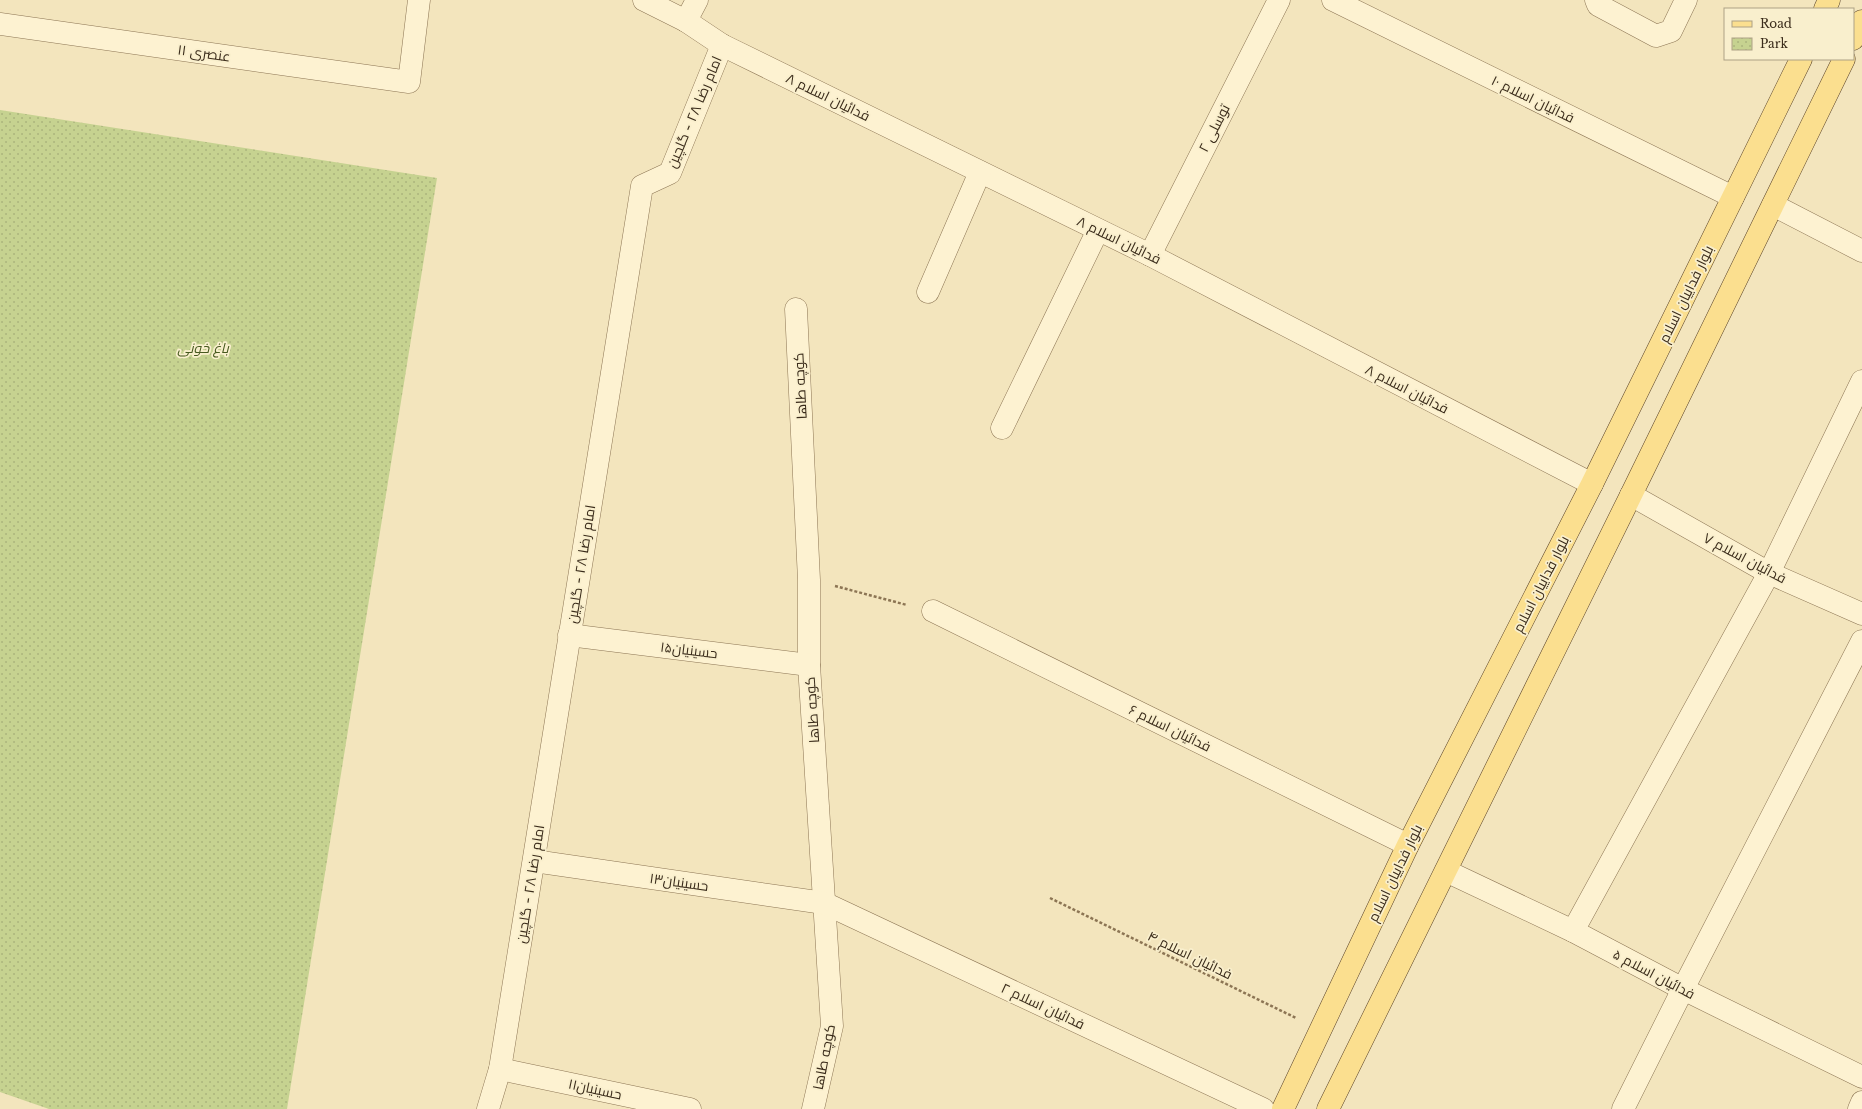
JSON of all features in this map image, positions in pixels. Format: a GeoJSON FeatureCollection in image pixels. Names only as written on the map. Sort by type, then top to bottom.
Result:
{"type":"FeatureCollection","features":[{"type":"Feature","properties":{"kind":"main road"},"geometry":{"type":"LineString","coordinates":[[1854,37],[1862,21]]}},
{"type":"Feature","properties":{"kind":"main road","name":"بلوار فداییان اسلام"},"geometry":{"type":"LineString","coordinates":[[1283,1109],[1408,845],[1592,484],[1801,60]]}},
{"type":"Feature","properties":{"kind":"main road"},"geometry":{"type":"LineString","coordinates":[[1328,1109],[1844,60]]}},
{"type":"Feature","properties":{"kind":"street","name":"عنصری ۱۱"},"geometry":{"type":"LineString","coordinates":[[0,24],[409,82],[419,0]]}},
{"type":"Feature","properties":{"kind":"street","name":"فدائیان اسلام ۸"},"geometry":{"type":"LineString","coordinates":[[644,0],[686,21],[722,45],[1150,255],[1592,484]]}},
{"type":"Feature","properties":{"kind":"street"},"geometry":{"type":"LineString","coordinates":[[686,21],[697,0]]}},
{"type":"Feature","properties":{"kind":"street","name":"توسلی ۲"},"geometry":{"type":"LineString","coordinates":[[1150,255],[1279,0]]}},
{"type":"Feature","properties":{"kind":"street","name":"فدائیان اسلام ۱۰"},"geometry":{"type":"LineString","coordinates":[[1333,0],[1733,197]]}},
{"type":"Feature","properties":{"kind":"street"},"geometry":{"type":"LineString","coordinates":[[1596,0],[1598,5],[1656,36],[1671,31],[1686,0]]}},
{"type":"Feature","properties":{"kind":"street","name":"امام رضا ۲۸ - گلچین"},"geometry":{"type":"LineString","coordinates":[[488,1109],[500,1069],[642,186],[670,173],[722,45]]}},
{"type":"Feature","properties":{"kind":"street"},"geometry":{"type":"LineString","coordinates":[[928,292],[980,172]]}},
{"type":"Feature","properties":{"kind":"street"},"geometry":{"type":"LineString","coordinates":[[1773,205],[1862,251]]}},
{"type":"Feature","properties":{"kind":"street"},"geometry":{"type":"LineString","coordinates":[[1002,428],[1098,230]]}},
{"type":"Feature","properties":{"kind":"street","name":"کوچه طاها"},"geometry":{"type":"LineString","coordinates":[[796,309],[809,580],[809,665],[832,1026],[813,1109]]}},
{"type":"Feature","properties":{"kind":"street"},"geometry":{"type":"LineString","coordinates":[[1573,931],[1769,572],[1862,381]]}},
{"type":"Feature","properties":{"kind":"street","name":"فدائیان اسلام ۷"},"geometry":{"type":"LineString","coordinates":[[1631,495],[1769,572],[1862,614]]}},
{"type":"Feature","properties":{"kind":"street","name":"فدائیان اسلام ۶"},"geometry":{"type":"LineString","coordinates":[[933,612],[1408,845]]}},
{"type":"Feature","properties":{"kind":"street","name":"حسینیان۱۵"},"geometry":{"type":"LineString","coordinates":[[569,635],[809,665]]}},
{"type":"Feature","properties":{"kind":"street"},"geometry":{"type":"LineString","coordinates":[[1624,1109],[1683,989],[1862,642]]}},
{"type":"Feature","properties":{"kind":"street","name":"حسینیان۱۳"},"geometry":{"type":"LineString","coordinates":[[534,861],[824,903]]}},
{"type":"Feature","properties":{"kind":"street","name":"فدائیان اسلام ۵"},"geometry":{"type":"LineString","coordinates":[[1446,871],[1573,931],[1683,989],[1862,1077]]}},
{"type":"Feature","properties":{"kind":"street","name":"فدائیان اسلام ۲"},"geometry":{"type":"LineString","coordinates":[[824,903],[1263,1109]]}},
{"type":"Feature","properties":{"kind":"street","name":"حسینیان۱۱"},"geometry":{"type":"LineString","coordinates":[[500,1069],[690,1109]]}},
{"type":"Feature","properties":{"kind":"street"},"geometry":{"type":"LineString","coordinates":[[1859,1109],[1862,1102]]}},
{"type":"Feature","properties":{"kind":"path"},"geometry":{"type":"LineString","coordinates":[[809,580],[933,612]]}},
{"type":"Feature","properties":{"kind":"path","name":"فدائیان اسلام ۴"},"geometry":{"type":"LineString","coordinates":[[1050,898],[1320,1030]]}},
{"type":"Feature","properties":{"kind":"green space","name":"باغ خونی"},"geometry":{"type":"Polygon","coordinates":[[[0,110],[437,178],[287,1109],[49,1109],[0,1092],[0,110]]]}}]}
